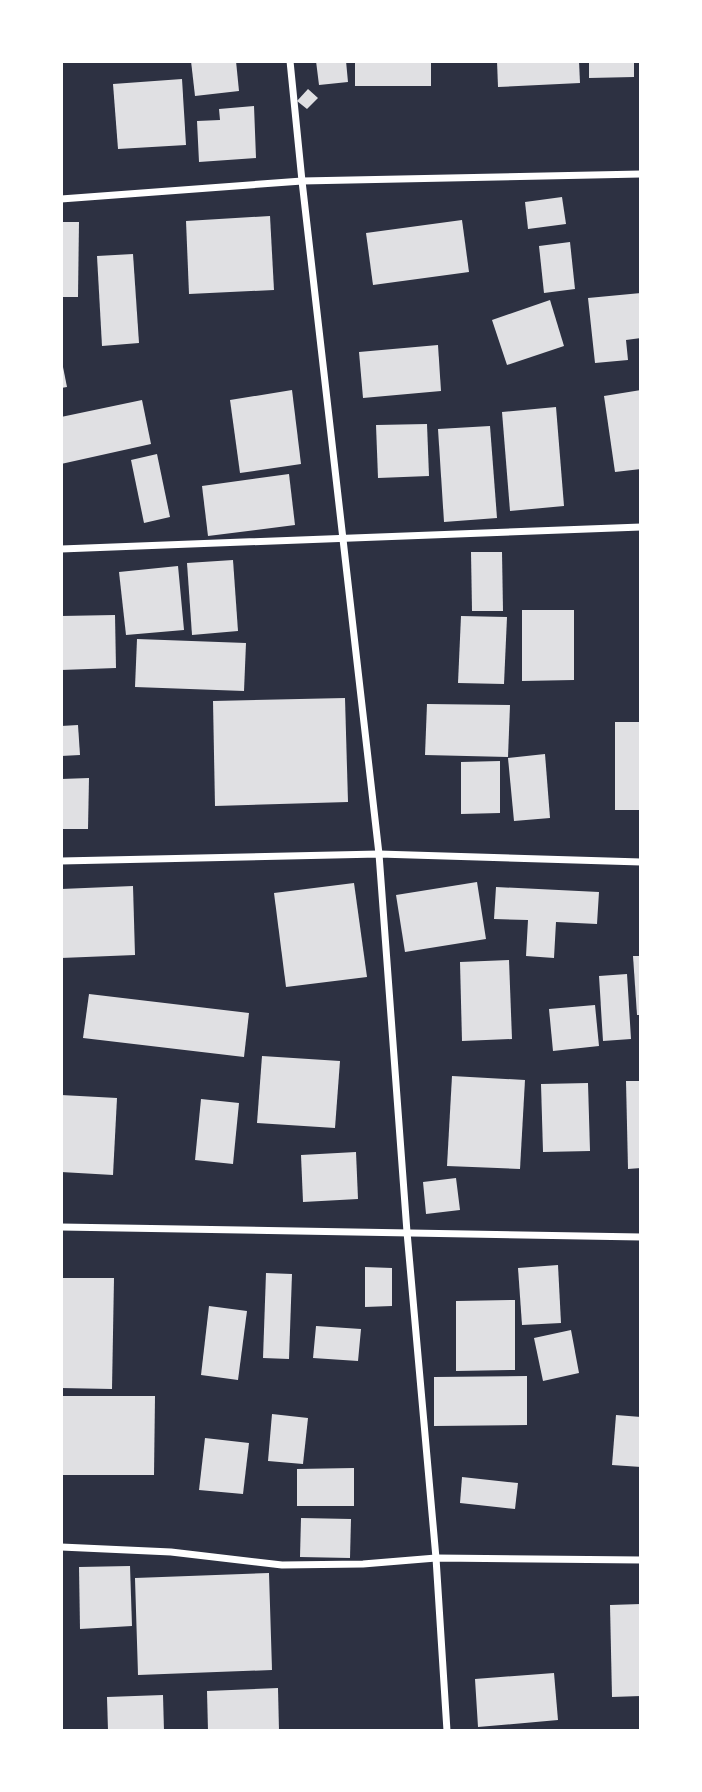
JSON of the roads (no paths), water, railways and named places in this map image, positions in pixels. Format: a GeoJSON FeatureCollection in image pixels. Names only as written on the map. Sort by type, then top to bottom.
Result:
{"type":"FeatureCollection","features":[{"type":"Feature","properties":{"kind":"street"},"geometry":{"type":"LineString","coordinates":[[290,61],[379,854],[407,1232],[436,1558],[447,1731]]}},
{"type":"Feature","properties":{"kind":"street"},"geometry":{"type":"LineString","coordinates":[[61,198],[302,181],[641,174]]}},
{"type":"Feature","properties":{"kind":"street"},"geometry":{"type":"LineString","coordinates":[[61,549],[641,527]]}},
{"type":"Feature","properties":{"kind":"street"},"geometry":{"type":"LineString","coordinates":[[61,861],[379,854],[641,862]]}},
{"type":"Feature","properties":{"kind":"street"},"geometry":{"type":"LineString","coordinates":[[61,1227],[641,1237]]}},
{"type":"Feature","properties":{"kind":"street"},"geometry":{"type":"LineString","coordinates":[[61,1547],[171,1552],[282,1565],[363,1564],[436,1558],[641,1560]]}}]}
